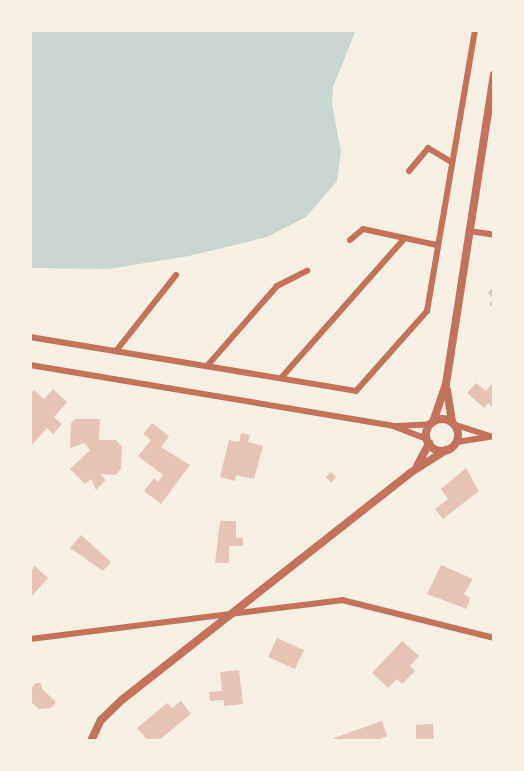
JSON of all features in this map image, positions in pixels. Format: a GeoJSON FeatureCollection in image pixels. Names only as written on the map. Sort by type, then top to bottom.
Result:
{"type":"FeatureCollection","features":[{"type":"Feature","properties":{"kind":"street"},"geometry":{"type":"LineString","coordinates":[[30,337],[356,392],[427,311],[476,30]]}},
{"type":"Feature","properties":{"kind":"street"},"geometry":{"type":"LineString","coordinates":[[410,473],[428,441],[446,384],[494,75]]}},
{"type":"Feature","properties":{"kind":"street"},"geometry":{"type":"LineString","coordinates":[[409,171],[428,148],[452,162]]}},
{"type":"Feature","properties":{"kind":"street"},"geometry":{"type":"LineString","coordinates":[[350,240],[363,229],[437,244]]}},
{"type":"Feature","properties":{"kind":"street"},"geometry":{"type":"LineString","coordinates":[[470,231],[494,235]]}},
{"type":"Feature","properties":{"kind":"street"},"geometry":{"type":"LineString","coordinates":[[281,378],[405,238]]}},
{"type":"Feature","properties":{"kind":"street"},"geometry":{"type":"LineString","coordinates":[[207,366],[277,286],[307,271]]}},
{"type":"Feature","properties":{"kind":"street"},"geometry":{"type":"LineString","coordinates":[[116,351],[176,274]]}},
{"type":"Feature","properties":{"kind":"street"},"geometry":{"type":"LineString","coordinates":[[30,365],[393,426],[446,450]]}},
{"type":"Feature","properties":{"kind":"street"},"geometry":{"type":"LineString","coordinates":[[446,384],[457,442]]}},
{"type":"Feature","properties":{"kind":"street"},"geometry":{"type":"LineString","coordinates":[[393,426],[432,423],[442,419],[493,437]]}},
{"type":"Feature","properties":{"kind":"street"},"geometry":{"type":"LineString","coordinates":[[90,741],[110,710],[410,473],[457,442],[493,437]]}},
{"type":"Feature","properties":{"kind":"street"},"geometry":{"type":"LineString","coordinates":[[30,639],[233,615],[277,605],[342,600],[494,638]]}},
{"type":"Feature","properties":{"kind":"shaded area"},"geometry":{"type":"Polygon","coordinates":[[[30,30],[356,30],[333,87],[332,104],[341,151],[337,181],[306,217],[267,237],[189,256],[108,269],[30,268],[30,30]]]}},
{"type":"Feature","properties":{"kind":"building"},"geometry":{"type":"Polygon","coordinates":[[[494,286],[494,299],[488,293],[494,286]]]}},
{"type":"Feature","properties":{"kind":"building"},"geometry":{"type":"Polygon","coordinates":[[[494,382],[494,409],[488,403],[484,408],[467,393],[476,383],[486,391],[494,382]]]}},
{"type":"Feature","properties":{"kind":"building"},"geometry":{"type":"Polygon","coordinates":[[[53,389],[67,402],[54,417],[62,424],[53,434],[47,428],[30,447],[30,395],[34,390],[44,399],[53,389]]]}},
{"type":"Feature","properties":{"kind":"building"},"geometry":{"type":"Polygon","coordinates":[[[75,419],[100,419],[99,440],[116,440],[122,447],[121,469],[115,475],[100,474],[106,480],[96,490],[91,479],[85,484],[70,469],[90,450],[84,443],[70,448],[71,423],[75,419]]]}},
{"type":"Feature","properties":{"kind":"building"},"geometry":{"type":"Polygon","coordinates":[[[152,423],[169,436],[161,447],[190,465],[161,504],[144,491],[154,478],[158,482],[163,475],[138,456],[151,440],[143,434],[152,423]]]}},
{"type":"Feature","properties":{"kind":"building"},"geometry":{"type":"Polygon","coordinates":[[[241,433],[250,435],[248,442],[263,446],[254,479],[236,475],[235,481],[220,477],[229,440],[239,442],[241,433]]]}},
{"type":"Feature","properties":{"kind":"building"},"geometry":{"type":"Polygon","coordinates":[[[466,468],[479,491],[443,519],[435,509],[448,499],[441,489],[466,468]]]}},
{"type":"Feature","properties":{"kind":"building"},"geometry":{"type":"Polygon","coordinates":[[[331,472],[336,477],[331,483],[326,477],[331,472]]]}},
{"type":"Feature","properties":{"kind":"building"},"geometry":{"type":"Polygon","coordinates":[[[220,521],[236,521],[236,538],[243,538],[243,546],[229,546],[229,563],[215,563],[220,521]]]}},
{"type":"Feature","properties":{"kind":"building"},"geometry":{"type":"Polygon","coordinates":[[[81,535],[111,562],[103,571],[70,548],[81,535]]]}},
{"type":"Feature","properties":{"kind":"building"},"geometry":{"type":"Polygon","coordinates":[[[441,565],[473,579],[464,594],[470,598],[467,609],[427,594],[441,565]]]}},
{"type":"Feature","properties":{"kind":"building"},"geometry":{"type":"Polygon","coordinates":[[[35,566],[48,578],[30,598],[30,572],[35,566]]]}},
{"type":"Feature","properties":{"kind":"building"},"geometry":{"type":"Polygon","coordinates":[[[277,638],[304,650],[295,669],[268,657],[277,638]]]}},
{"type":"Feature","properties":{"kind":"building"},"geometry":{"type":"Polygon","coordinates":[[[402,641],[419,656],[410,666],[415,671],[402,684],[397,679],[388,688],[372,673],[402,641]]]}},
{"type":"Feature","properties":{"kind":"building"},"geometry":{"type":"Polygon","coordinates":[[[239,670],[243,704],[224,706],[224,700],[210,701],[209,692],[222,691],[220,672],[239,670]]]}},
{"type":"Feature","properties":{"kind":"building"},"geometry":{"type":"Polygon","coordinates":[[[36,683],[41,683],[42,689],[56,702],[51,708],[39,709],[30,701],[30,689],[36,683]]]}},
{"type":"Feature","properties":{"kind":"building"},"geometry":{"type":"Polygon","coordinates":[[[181,701],[191,714],[158,741],[148,741],[137,728],[167,703],[172,708],[181,701]]]}},
{"type":"Feature","properties":{"kind":"building"},"geometry":{"type":"Polygon","coordinates":[[[382,721],[387,736],[374,741],[335,741],[334,738],[382,721]]]}},
{"type":"Feature","properties":{"kind":"building"},"geometry":{"type":"Polygon","coordinates":[[[433,724],[434,741],[416,741],[416,725],[433,724]]]}}]}
